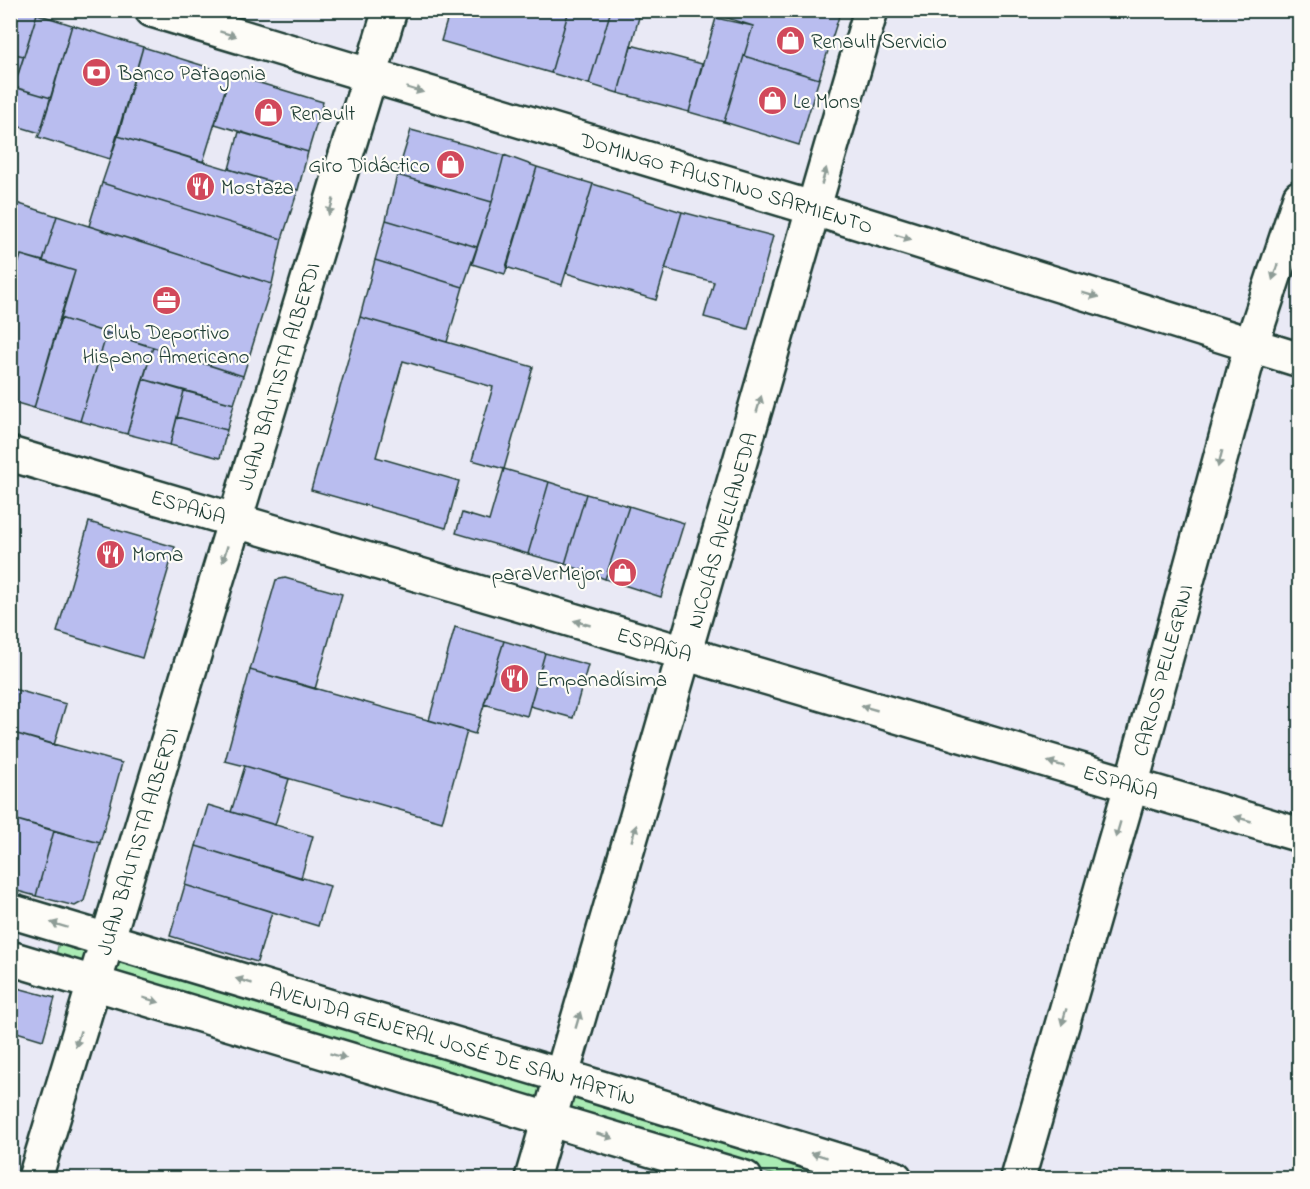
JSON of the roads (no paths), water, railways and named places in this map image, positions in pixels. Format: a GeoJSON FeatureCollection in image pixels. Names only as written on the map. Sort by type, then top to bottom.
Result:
{"type":"FeatureCollection","features":[{"type":"Feature","properties":{"kind":"street","name":"DOMINGO FAUSTINO SARMIENTO"},"geometry":{"type":"LineString","coordinates":[[152,10],[815,209],[1299,360]]}},
{"type":"Feature","properties":{"kind":"street","name":"JUAN BAUTISTA ALBERDI"},"geometry":{"type":"LineString","coordinates":[[35,1179],[390,10]]}},
{"type":"Feature","properties":{"kind":"street","name":"NICOLÁS AVELLANEDA"},"geometry":{"type":"LineString","coordinates":[[532,1179],[871,10]]}},
{"type":"Feature","properties":{"kind":"street","name":"CARLOS PELLEGRINI"},"geometry":{"type":"LineString","coordinates":[[1018,1179],[1131,786],[1251,346],[1299,197]]}},
{"type":"Feature","properties":{"kind":"street","name":"ESPAÑA"},"geometry":{"type":"LineString","coordinates":[[10,454],[1299,835]]}},
{"type":"Feature","properties":{"kind":"street","name":"AVENIDA GENERAL JOSÉ DE SAN MARTÍN"},"geometry":{"type":"LineString","coordinates":[[10,911],[562,1076],[895,1179]]}},
{"type":"Feature","properties":{"kind":"street","name":"AVENIDA GENERAL JOSÉ DE SAN MARTÍN"},"geometry":{"type":"LineString","coordinates":[[10,958],[745,1179]]}},
{"type":"Feature","properties":{"kind":"place","name":"Renault Servicio"},"geometry":{"type":"Point","coordinates":[790,41]}},
{"type":"Feature","properties":{"kind":"place","name":"Banco Patagonia"},"geometry":{"type":"Point","coordinates":[97,73]}},
{"type":"Feature","properties":{"kind":"place","name":"Le Mons"},"geometry":{"type":"Point","coordinates":[772,101]}},
{"type":"Feature","properties":{"kind":"place","name":"Renault"},"geometry":{"type":"Point","coordinates":[269,113]}},
{"type":"Feature","properties":{"kind":"place","name":"Giro Didáctico"},"geometry":{"type":"Point","coordinates":[451,165]}},
{"type":"Feature","properties":{"kind":"place","name":"Mostaza"},"geometry":{"type":"Point","coordinates":[200,187]}},
{"type":"Feature","properties":{"kind":"place","name":"Club Deportivo Hispano Americano"},"geometry":{"type":"Point","coordinates":[166,301]}},
{"type":"Feature","properties":{"kind":"place","name":"Moma"},"geometry":{"type":"Point","coordinates":[111,554]}},
{"type":"Feature","properties":{"kind":"place","name":"paraVerMejor"},"geometry":{"type":"Point","coordinates":[623,573]}},
{"type":"Feature","properties":{"kind":"place","name":"Empanadísima"},"geometry":{"type":"Point","coordinates":[515,679]}}]}
